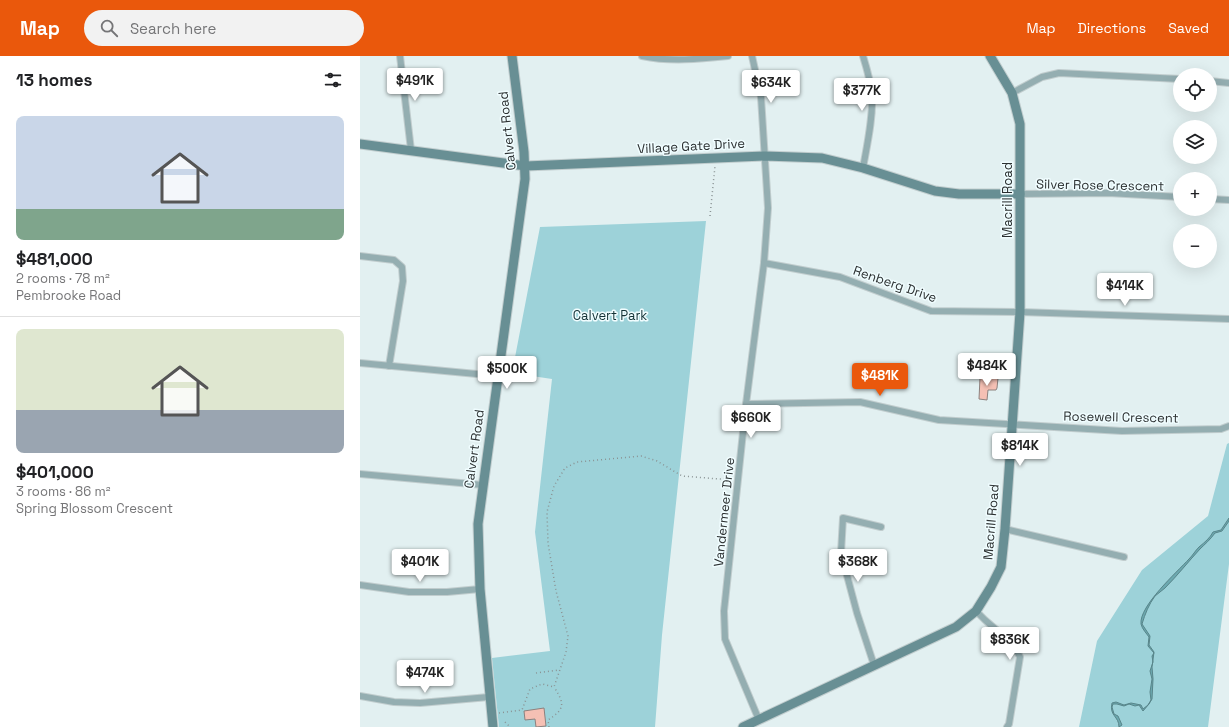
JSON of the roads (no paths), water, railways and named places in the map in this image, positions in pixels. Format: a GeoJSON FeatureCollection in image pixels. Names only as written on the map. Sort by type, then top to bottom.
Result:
{"type":"FeatureCollection","features":[{"type":"Feature","properties":{"kind":"street"},"geometry":{"type":"LineString","coordinates":[[400,56],[411,150]]}},
{"type":"Feature","properties":{"kind":"street","name":"Calvert Road"},"geometry":{"type":"LineString","coordinates":[[493,727],[480,589],[478,524],[482,485],[526,166],[512,56]]}},
{"type":"Feature","properties":{"kind":"street"},"geometry":{"type":"LineString","coordinates":[[642,56],[650,58],[696,60],[728,56]]}},
{"type":"Feature","properties":{"kind":"street","name":"Vandermeer Drive"},"geometry":{"type":"LineString","coordinates":[[752,56],[761,97],[768,208],[764,263],[746,404],[724,611],[726,639],[758,720]]}},
{"type":"Feature","properties":{"kind":"street"},"geometry":{"type":"LineString","coordinates":[[863,56],[870,81],[872,97],[863,168]]}},
{"type":"Feature","properties":{"kind":"street","name":"Macrill Road"},"geometry":{"type":"LineString","coordinates":[[743,727],[956,627],[976,612],[1001,568],[1020,312],[1020,124],[1012,93],[990,56]]}},
{"type":"Feature","properties":{"kind":"street"},"geometry":{"type":"LineString","coordinates":[[1012,93],[1042,77],[1059,73],[1173,79]]}},
{"type":"Feature","properties":{"kind":"street"},"geometry":{"type":"LineString","coordinates":[[1217,82],[1229,83]]}},
{"type":"Feature","properties":{"kind":"street","name":"Village Gate Drive"},"geometry":{"type":"LineString","coordinates":[[360,144],[526,166],[765,156],[822,158],[863,168],[935,191],[958,194],[1020,194]]}},
{"type":"Feature","properties":{"kind":"street","name":"Silver Rose Crescent"},"geometry":{"type":"LineString","coordinates":[[1020,194],[1108,194],[1173,197]]}},
{"type":"Feature","properties":{"kind":"street"},"geometry":{"type":"LineString","coordinates":[[1217,199],[1229,200]]}},
{"type":"Feature","properties":{"kind":"street"},"geometry":{"type":"LineString","coordinates":[[360,256],[394,260],[402,267],[403,281],[389,366]]}},
{"type":"Feature","properties":{"kind":"street","name":"Renberg Drive"},"geometry":{"type":"LineString","coordinates":[[764,263],[840,277],[931,310],[1229,319]]}},
{"type":"Feature","properties":{"kind":"street"},"geometry":{"type":"LineString","coordinates":[[360,363],[498,376]]}},
{"type":"Feature","properties":{"kind":"street","name":"Rosewell Crescent"},"geometry":{"type":"LineString","coordinates":[[746,404],[860,402],[939,420],[1122,431],[1221,429],[1229,426]]}},
{"type":"Feature","properties":{"kind":"street"},"geometry":{"type":"LineString","coordinates":[[360,474],[482,485]]}},
{"type":"Feature","properties":{"kind":"street"},"geometry":{"type":"LineString","coordinates":[[874,665],[840,553],[843,518],[881,527]]}},
{"type":"Feature","properties":{"kind":"street"},"geometry":{"type":"LineString","coordinates":[[1005,529],[1124,557]]}},
{"type":"Feature","properties":{"kind":"street"},"geometry":{"type":"LineString","coordinates":[[360,585],[409,592],[447,592],[480,589]]}},
{"type":"Feature","properties":{"kind":"street"},"geometry":{"type":"LineString","coordinates":[[976,612],[1014,645],[1020,657],[1009,724],[1007,727]]}},
{"type":"Feature","properties":{"kind":"street"},"geometry":{"type":"LineString","coordinates":[[360,696],[394,702],[420,703],[490,697]]}},
{"type":"Feature","properties":{"kind":"park label","name":"Calvert Park"},"geometry":{"type":"Point","coordinates":[610,315]}}]}
